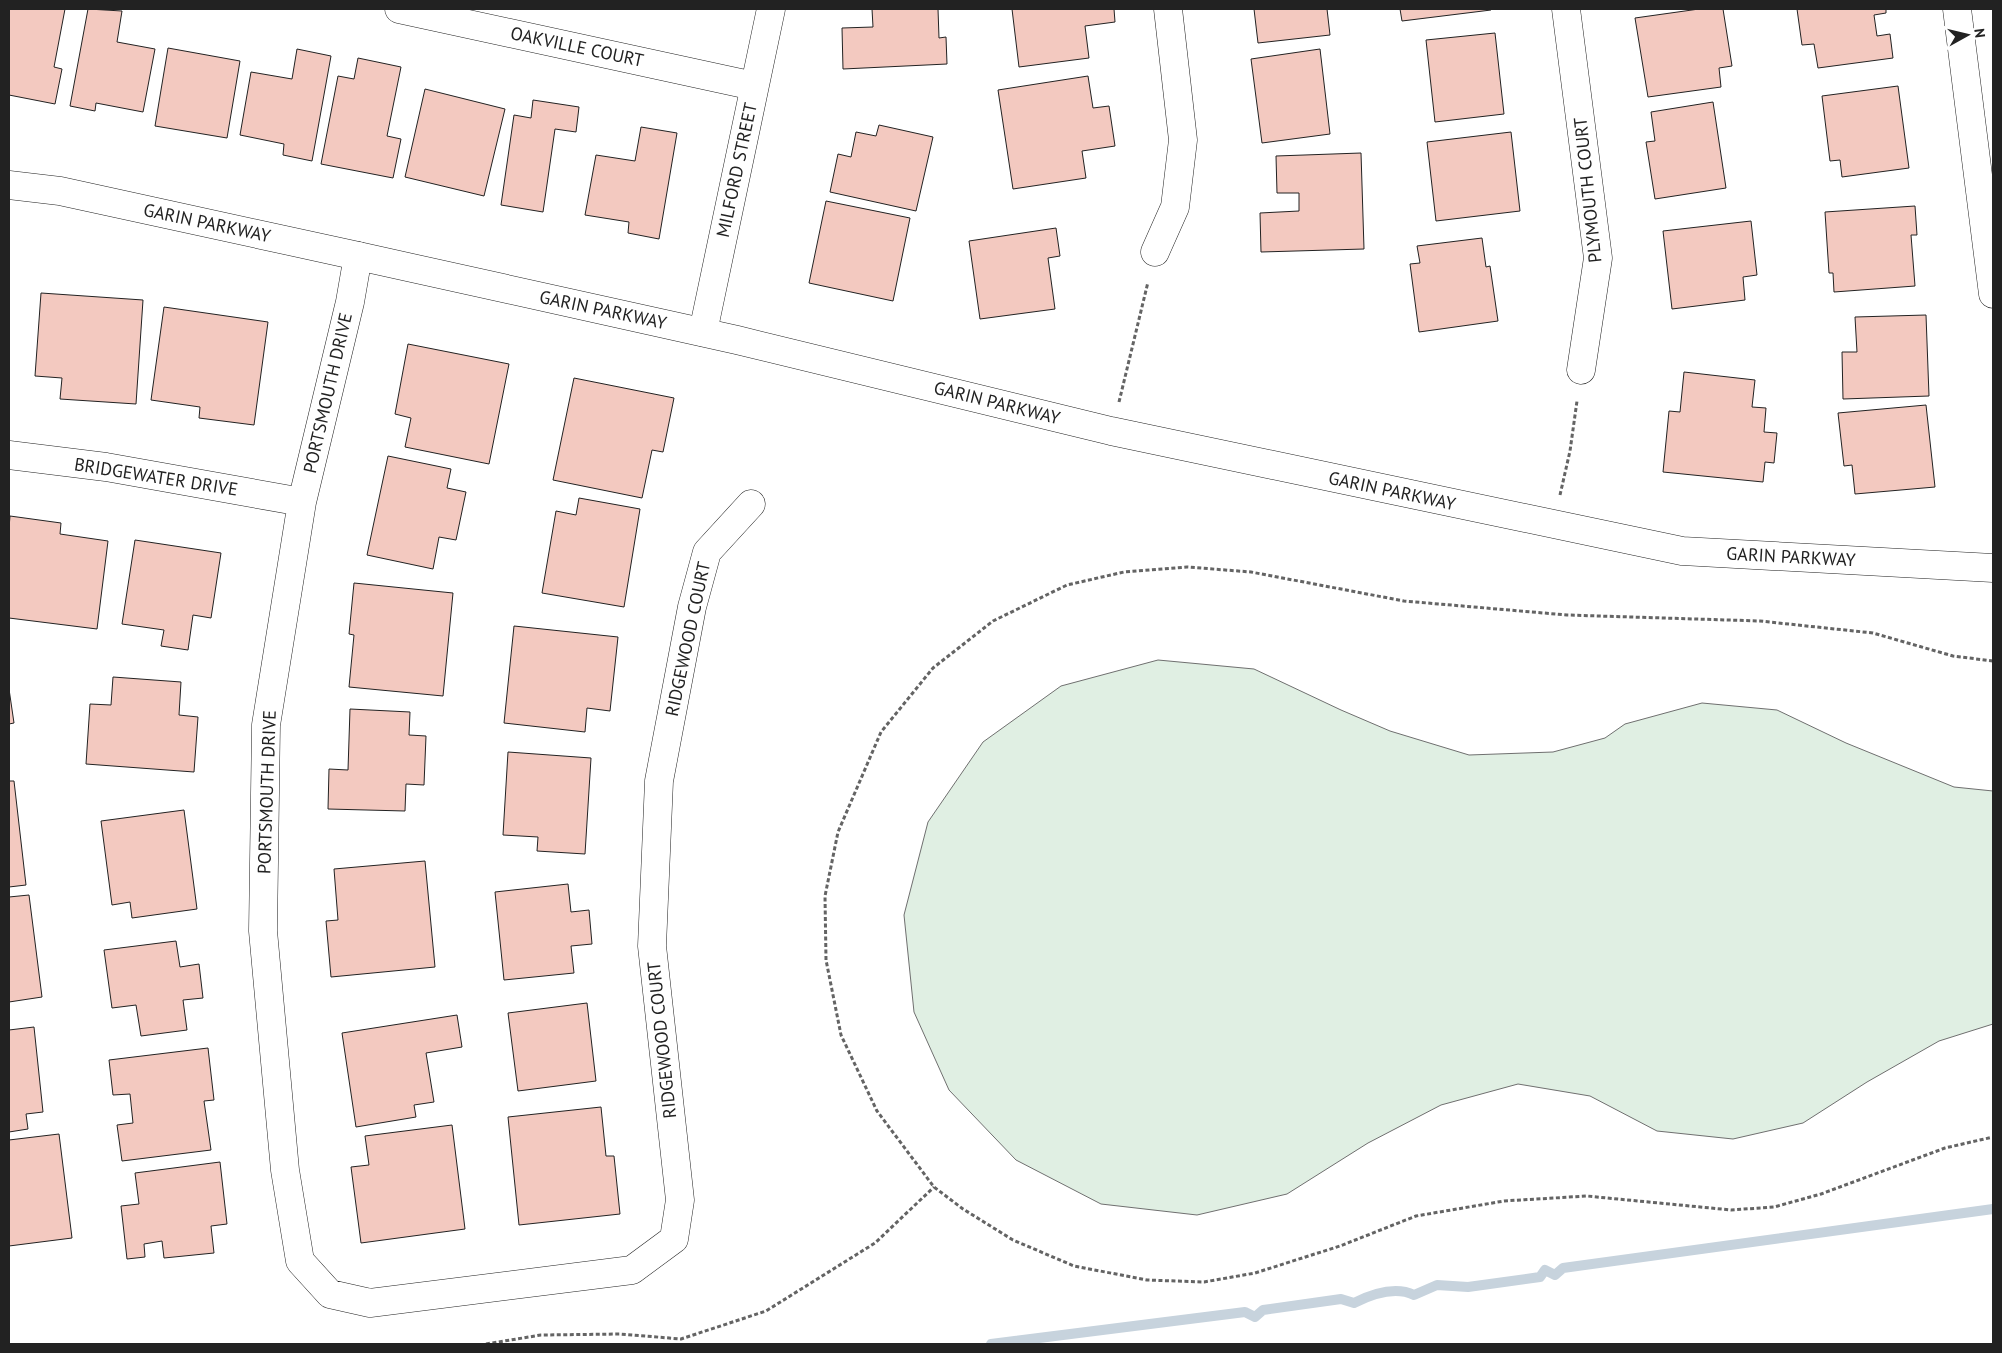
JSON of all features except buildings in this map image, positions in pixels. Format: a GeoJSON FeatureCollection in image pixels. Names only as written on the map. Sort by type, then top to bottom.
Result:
{"type":"FeatureCollection","features":[{"type":"Feature","properties":{"kind":"street","name":"OAKVILLE COURT"},"geometry":{"type":"LineString","coordinates":[[399,9],[754,86]]}},
{"type":"Feature","properties":{"kind":"street","name":"MILFORD STREET"},"geometry":{"type":"LineString","coordinates":[[703,332],[771,9]]}},
{"type":"Feature","properties":{"kind":"street"},"geometry":{"type":"LineString","coordinates":[[1155,252],[1175,207],[1182,140],[1168,9]]}},
{"type":"Feature","properties":{"kind":"street","name":"PLYMOUTH COURT"},"geometry":{"type":"LineString","coordinates":[[1566,9],[1598,258],[1581,370]]}},
{"type":"Feature","properties":{"kind":"street"},"geometry":{"type":"LineString","coordinates":[[1957,9],[1993,294]]}},
{"type":"Feature","properties":{"kind":"street","name":"GARIN PARKWAY"},"geometry":{"type":"LineString","coordinates":[[9,185],[60,191],[358,256],[703,332],[1111,431],[1682,551],[1993,568]]}},
{"type":"Feature","properties":{"kind":"street","name":"PORTSMOUTH DRIVE"},"geometry":{"type":"LineString","coordinates":[[330,1294],[300,1261],[285,1170],[263,932],[266,725],[302,502],[350,302],[358,256]]}},
{"type":"Feature","properties":{"kind":"street","name":"BRIDGEWATER DRIVE"},"geometry":{"type":"LineString","coordinates":[[9,455],[106,467],[302,502]]}},
{"type":"Feature","properties":{"kind":"street","name":"RIDGEWOOD COURT"},"geometry":{"type":"LineString","coordinates":[[330,1294],[370,1303],[632,1270],[674,1239],[680,1200],[652,946],[660,780],[692,607],[707,552],[751,504]]}},
{"type":"Feature","properties":{"kind":"path"},"geometry":{"type":"LineString","coordinates":[[1111,431],[1155,252]]}},
{"type":"Feature","properties":{"kind":"path"},"geometry":{"type":"LineString","coordinates":[[1554,524],[1570,451],[1581,370]]}},
{"type":"Feature","properties":{"kind":"path"},"geometry":{"type":"LineString","coordinates":[[1993,661],[1953,656],[1873,633],[1760,621],[1567,616],[1404,600],[1251,572],[1187,567],[1124,572],[1068,585],[993,621],[933,668],[882,732],[838,832],[825,896],[826,960],[840,1035],[877,1111],[934,1187],[963,1209],[1013,1240],[1074,1266],[1147,1280],[1204,1282],[1256,1273],[1340,1246],[1416,1216],[1504,1201],[1587,1196],[1731,1210],[1774,1207],[1821,1194],[1945,1148],[1993,1137]]}},
{"type":"Feature","properties":{"kind":"path"},"geometry":{"type":"LineString","coordinates":[[486,1344],[541,1335],[620,1334],[681,1339],[766,1311],[875,1243],[934,1187]]}},
{"type":"Feature","properties":{"kind":"green space"},"geometry":{"type":"Polygon","coordinates":[[[1158,660],[1254,669],[1390,731],[1469,755],[1553,752],[1605,738],[1625,724],[1702,703],[1777,710],[1846,743],[1954,787],[1993,791],[1993,1024],[1939,1041],[1867,1082],[1803,1123],[1733,1139],[1657,1131],[1590,1096],[1518,1084],[1441,1105],[1368,1143],[1287,1194],[1197,1215],[1101,1204],[1016,1160],[949,1090],[914,1012],[904,915],[928,822],[983,742],[1061,686],[1158,660]]]}},
{"type":"Feature","properties":{"kind":"waterway"},"geometry":{"type":"LineString","coordinates":[[991,1344],[1245,1312],[1255,1317],[1263,1310],[1341,1299],[1354,1303],[1384,1292],[1399,1291],[1414,1295],[1437,1285],[1468,1287],[1540,1277],[1545,1270],[1555,1275],[1563,1268],[1993,1209]]}}]}
